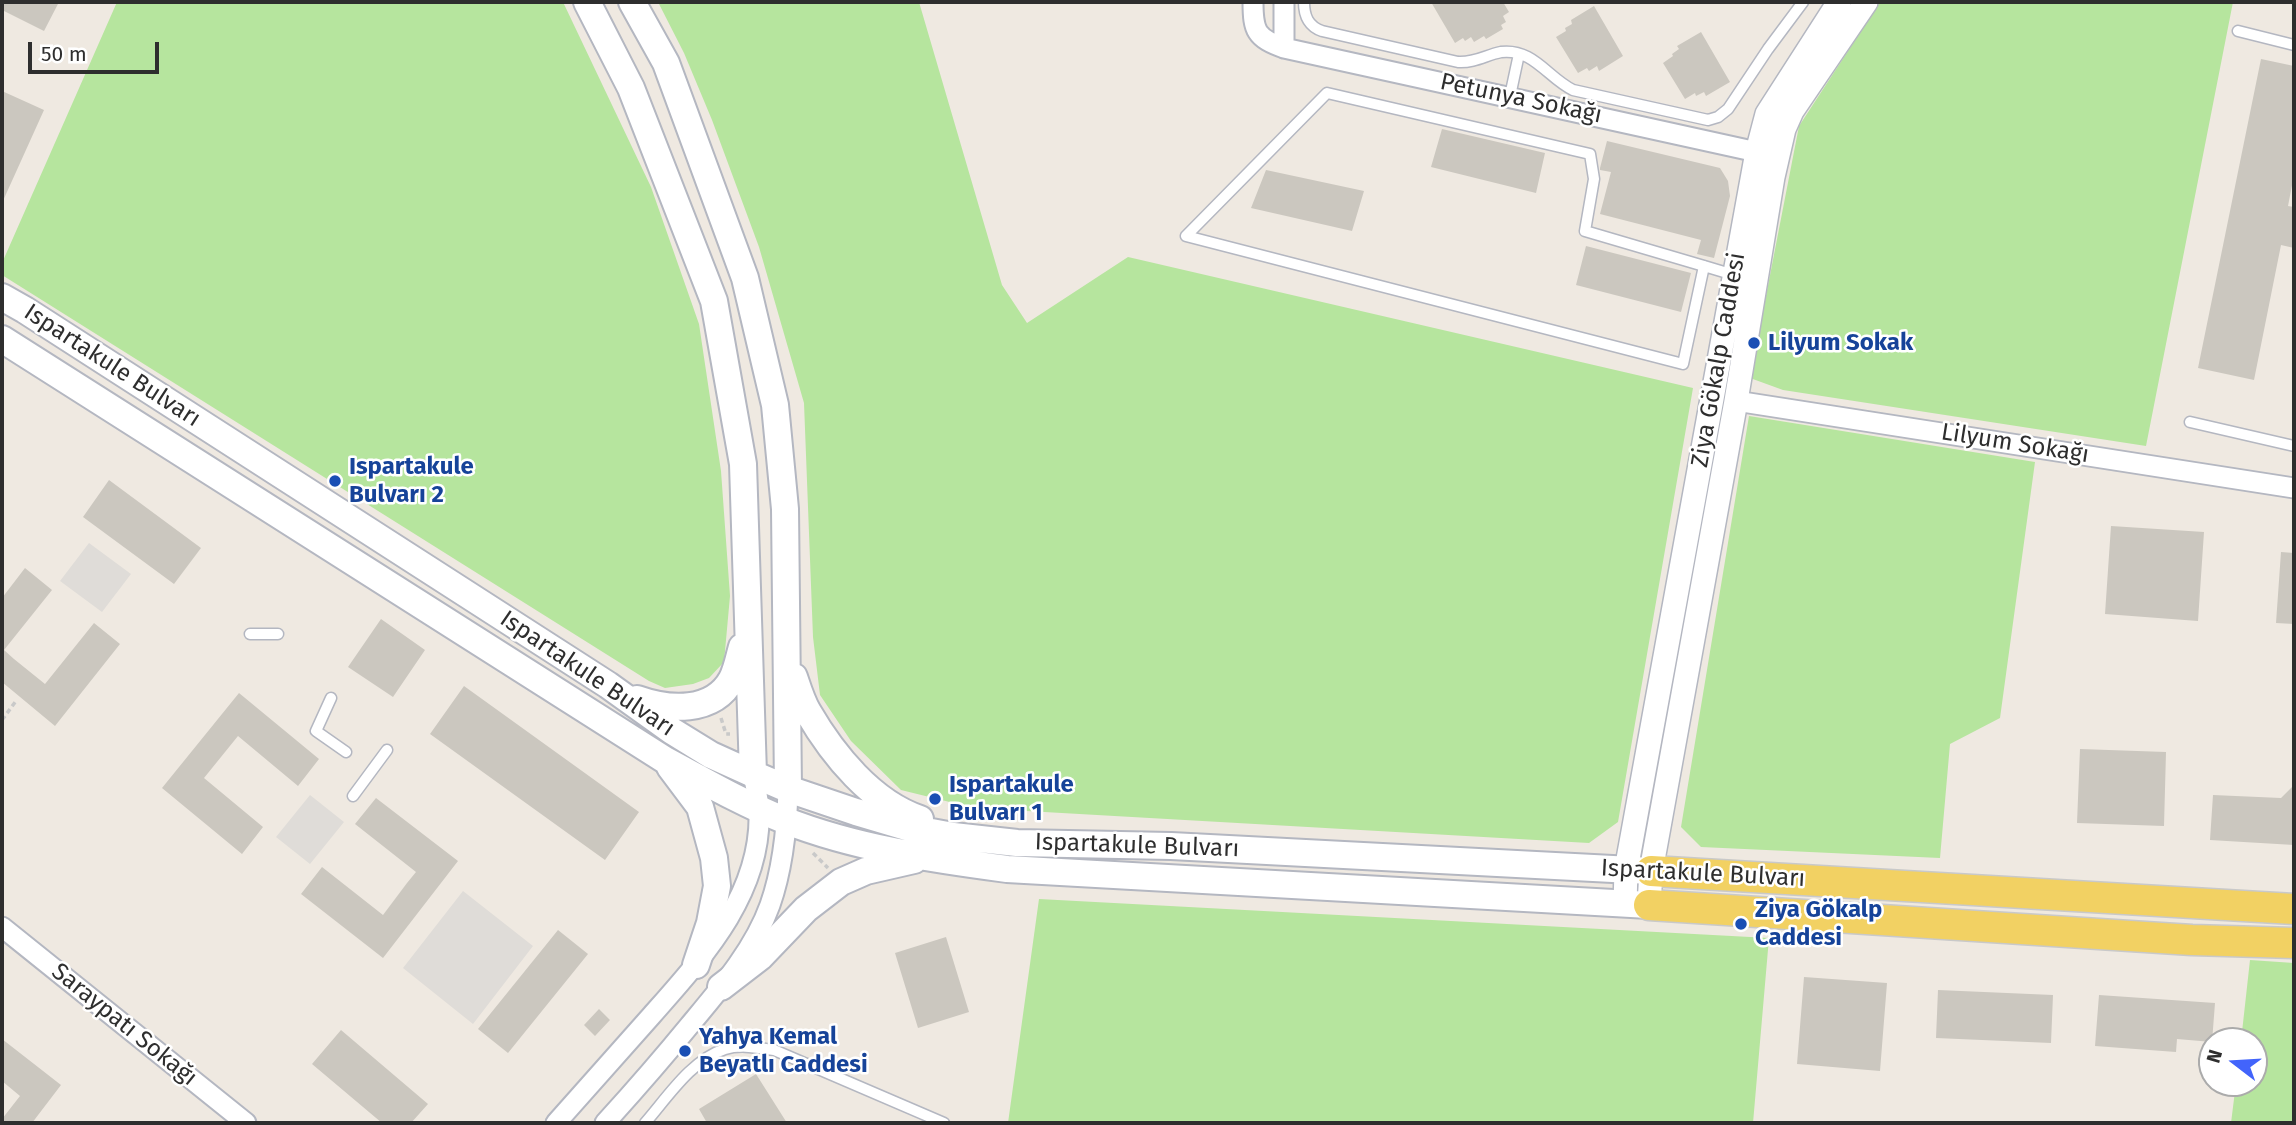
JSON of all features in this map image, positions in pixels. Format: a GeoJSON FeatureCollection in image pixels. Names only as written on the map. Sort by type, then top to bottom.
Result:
{"type":"FeatureCollection","features":[{"type":"Feature","properties":{"kind":"main road"},"geometry":{"type":"LineString","coordinates":[[587,2],[631,88],[714,301],[743,464],[753,774]]}},
{"type":"Feature","properties":{"kind":"main road"},"geometry":{"type":"LineString","coordinates":[[632,2],[666,62],[745,278],[775,405],[785,509],[788,789]]}},
{"type":"Feature","properties":{"kind":"main road","name":"Ispartakule Bulvarı"},"geometry":{"type":"LineString","coordinates":[[2,297],[608,685],[711,755],[788,789],[910,828],[989,840],[1171,846],[1639,870],[2294,909]]}},
{"type":"Feature","properties":{"kind":"main road","name":"Ispartakule Bulvarı"},"geometry":{"type":"LineString","coordinates":[[2,339],[665,760],[759,810],[875,847],[923,858],[1007,869],[2192,940],[2294,943]]}},
{"type":"Feature","properties":{"kind":"main road"},"geometry":{"type":"LineString","coordinates":[[608,685],[660,707],[695,706],[719,694],[732,680],[748,629]]}},
{"type":"Feature","properties":{"kind":"main road"},"geometry":{"type":"LineString","coordinates":[[788,663],[807,711],[831,746],[864,785],[907,814],[989,840]]}},
{"type":"Feature","properties":{"kind":"main road"},"geometry":{"type":"LineString","coordinates":[[665,760],[700,807],[714,858],[717,886],[710,923],[696,965]]}},
{"type":"Feature","properties":{"kind":"main road"},"geometry":{"type":"LineString","coordinates":[[722,987],[760,957],[806,909],[841,882],[866,871],[923,858]]}},
{"type":"Feature","properties":{"kind":"street"},"geometry":{"type":"LineString","coordinates":[[1253,2],[1254,27],[1258,35],[1266,42],[1284,48],[1284,2]]}},
{"type":"Feature","properties":{"kind":"street","name":"Ziya Gökalp Caddesi"},"geometry":{"type":"LineString","coordinates":[[1639,870],[1712,397],[1734,275],[1767,154],[1767,114],[1839,2]]}},
{"type":"Feature","properties":{"kind":"street"},"geometry":{"type":"LineString","coordinates":[[1637,905],[1639,870],[1736,401],[1767,154],[1784,129],[1792,111],[1866,2]]}},
{"type":"Feature","properties":{"kind":"street","name":"Petunya Sokağı"},"geometry":{"type":"LineString","coordinates":[[1284,48],[1767,154]]}},
{"type":"Feature","properties":{"kind":"street"},"geometry":{"type":"LineString","coordinates":[[1712,397],[1736,401]]}},
{"type":"Feature","properties":{"kind":"street","name":"Lilyum Sokağı"},"geometry":{"type":"LineString","coordinates":[[1736,401],[2294,488]]}},
{"type":"Feature","properties":{"kind":"street"},"geometry":{"type":"LineString","coordinates":[[556,1123],[696,965],[729,920],[748,879],[757,845],[759,810],[753,774]]}},
{"type":"Feature","properties":{"kind":"street"},"geometry":{"type":"LineString","coordinates":[[605,1123],[722,987],[748,948],[769,908],[777,881],[787,821],[788,789]]}},
{"type":"Feature","properties":{"kind":"street","name":"Saraypatı Sokağı"},"geometry":{"type":"LineString","coordinates":[[2,928],[246,1123]]}},
{"type":"Feature","properties":{"kind":"lane"},"geometry":{"type":"LineString","coordinates":[[1304,2],[1307,20],[1313,28],[1322,31],[1458,62],[1470,63],[1500,52],[1519,54],[1536,61],[1556,80],[1573,90],[1709,120],[1728,109],[1768,48],[1803,2]]}},
{"type":"Feature","properties":{"kind":"lane"},"geometry":{"type":"LineString","coordinates":[[2238,32],[2294,44]]}},
{"type":"Feature","properties":{"kind":"lane"},"geometry":{"type":"LineString","coordinates":[[1510,96],[1519,54]]}},
{"type":"Feature","properties":{"kind":"lane"},"geometry":{"type":"LineString","coordinates":[[1704,266],[1683,364],[1186,236],[1327,93],[1590,154],[1594,179],[1585,232],[1704,266],[1734,275]]}},
{"type":"Feature","properties":{"kind":"lane"},"geometry":{"type":"LineString","coordinates":[[2190,422],[2294,446]]}},
{"type":"Feature","properties":{"kind":"lane"},"geometry":{"type":"LineString","coordinates":[[250,634],[278,634]]}},
{"type":"Feature","properties":{"kind":"lane"},"geometry":{"type":"LineString","coordinates":[[331,698],[316,731],[346,752]]}},
{"type":"Feature","properties":{"kind":"lane"},"geometry":{"type":"LineString","coordinates":[[353,796],[387,750]]}},
{"type":"Feature","properties":{"kind":"lane"},"geometry":{"type":"LineString","coordinates":[[645,1123],[706,1058],[726,1048],[749,1046],[774,1050],[944,1123]]}},
{"type":"Feature","properties":{"kind":"path"},"geometry":{"type":"LineString","coordinates":[[2,720],[16,701]]}},
{"type":"Feature","properties":{"kind":"path"},"geometry":{"type":"LineString","coordinates":[[718,707],[726,734],[736,734]]}},
{"type":"Feature","properties":{"kind":"green space"},"geometry":{"type":"Polygon","coordinates":[[[117,2],[563,2],[651,187],[699,324],[721,471],[730,596],[724,662],[709,678],[693,684],[665,688],[649,681],[2,275],[2,263],[117,2]]]}},
{"type":"Feature","properties":{"kind":"green space"},"geometry":{"type":"Polygon","coordinates":[[[658,2],[919,2],[1002,285],[1027,323],[1128,257],[1693,388],[1618,822],[1589,843],[974,808],[901,790],[851,741],[820,695],[813,637],[804,403],[759,247],[712,120],[684,53],[658,2]]]}},
{"type":"Feature","properties":{"kind":"green space"},"geometry":{"type":"Polygon","coordinates":[[[1880,2],[2233,2],[2146,446],[1783,390],[1750,378],[1799,126],[1880,2]]]}},
{"type":"Feature","properties":{"kind":"green space"},"geometry":{"type":"Polygon","coordinates":[[[1749,416],[2035,462],[2000,718],[1950,744],[1940,858],[1701,847],[1681,827],[1749,416]]]}},
{"type":"Feature","properties":{"kind":"green space"},"geometry":{"type":"Polygon","coordinates":[[[1039,899],[1769,938],[1753,1123],[1008,1123],[1039,899]]]}},
{"type":"Feature","properties":{"kind":"green space"},"geometry":{"type":"Polygon","coordinates":[[[2250,960],[2294,963],[2294,1123],[2231,1123],[2234,1097],[2268,1097],[2268,1027],[2243,1027],[2250,960]]]}},
{"type":"Feature","properties":{"kind":"shaded area"},"geometry":{"type":"Polygon","coordinates":[[[89,543],[131,574],[102,612],[60,581],[89,543]]]}},
{"type":"Feature","properties":{"kind":"shaded area"},"geometry":{"type":"Polygon","coordinates":[[[310,795],[344,822],[310,864],[276,837],[310,795]]]}},
{"type":"Feature","properties":{"kind":"shaded area"},"geometry":{"type":"Polygon","coordinates":[[[463,891],[533,946],[473,1024],[403,968],[463,891]]]}},
{"type":"Feature","properties":{"kind":"building"},"geometry":{"type":"Polygon","coordinates":[[[2,2],[59,2],[44,31],[2,10],[2,2]]]}},
{"type":"Feature","properties":{"kind":"building"},"geometry":{"type":"Polygon","coordinates":[[[1431,2],[1503,2],[1509,12],[1503,16],[1506,22],[1501,25],[1503,29],[1486,39],[1484,36],[1474,42],[1471,37],[1465,41],[1463,38],[1455,43],[1431,2]]]}},
{"type":"Feature","properties":{"kind":"building"},"geometry":{"type":"Polygon","coordinates":[[[1594,6],[1623,56],[1599,71],[1597,66],[1578,73],[1556,37],[1566,31],[1565,28],[1572,24],[1571,20],[1594,6]]]}},
{"type":"Feature","properties":{"kind":"building"},"geometry":{"type":"Polygon","coordinates":[[[1701,32],[1730,82],[1706,96],[1704,92],[1696,96],[1695,93],[1685,99],[1663,63],[1679,49],[1677,46],[1701,32]]]}},
{"type":"Feature","properties":{"kind":"building"},"geometry":{"type":"Polygon","coordinates":[[[2261,59],[2294,66],[2294,175],[2288,206],[2294,207],[2294,248],[2281,245],[2254,380],[2198,368],[2261,59]]]}},
{"type":"Feature","properties":{"kind":"building"},"geometry":{"type":"Polygon","coordinates":[[[2,91],[44,110],[2,203],[2,91]]]}},
{"type":"Feature","properties":{"kind":"building"},"geometry":{"type":"Polygon","coordinates":[[[1442,129],[1545,153],[1536,193],[1431,167],[1442,129]]]}},
{"type":"Feature","properties":{"kind":"building"},"geometry":{"type":"Polygon","coordinates":[[[1607,141],[1720,168],[1728,181],[1730,196],[1714,258],[1697,254],[1701,240],[1600,214],[1611,172],[1600,170],[1607,141]]]}},
{"type":"Feature","properties":{"kind":"building"},"geometry":{"type":"Polygon","coordinates":[[[1266,170],[1364,191],[1352,231],[1251,208],[1266,170]]]}},
{"type":"Feature","properties":{"kind":"building"},"geometry":{"type":"Polygon","coordinates":[[[1586,246],[1691,273],[1681,312],[1576,285],[1586,246]]]}},
{"type":"Feature","properties":{"kind":"building"},"geometry":{"type":"Polygon","coordinates":[[[109,480],[201,548],[174,584],[83,517],[109,480]]]}},
{"type":"Feature","properties":{"kind":"building"},"geometry":{"type":"Polygon","coordinates":[[[2111,526],[2204,532],[2198,621],[2105,614],[2111,526]]]}},
{"type":"Feature","properties":{"kind":"building"},"geometry":{"type":"Polygon","coordinates":[[[2281,552],[2294,553],[2294,624],[2276,623],[2281,552]]]}},
{"type":"Feature","properties":{"kind":"building"},"geometry":{"type":"Polygon","coordinates":[[[25,568],[52,590],[4,650],[45,684],[94,623],[120,644],[55,726],[2,682],[2,598],[25,568]]]}},
{"type":"Feature","properties":{"kind":"building"},"geometry":{"type":"Polygon","coordinates":[[[381,619],[425,650],[393,697],[348,667],[381,619]]]}},
{"type":"Feature","properties":{"kind":"building"},"geometry":{"type":"Polygon","coordinates":[[[464,686],[639,812],[605,860],[430,734],[464,686]]]}},
{"type":"Feature","properties":{"kind":"building"},"geometry":{"type":"Polygon","coordinates":[[[239,693],[319,759],[298,786],[238,736],[204,778],[263,827],[242,854],[162,788],[239,693]]]}},
{"type":"Feature","properties":{"kind":"building"},"geometry":{"type":"Polygon","coordinates":[[[2080,749],[2166,752],[2164,826],[2077,823],[2080,749]]]}},
{"type":"Feature","properties":{"kind":"building"},"geometry":{"type":"Polygon","coordinates":[[[2294,785],[2294,845],[2210,840],[2213,795],[2281,798],[2294,785]]]}},
{"type":"Feature","properties":{"kind":"building"},"geometry":{"type":"Polygon","coordinates":[[[376,798],[458,861],[383,958],[301,894],[322,867],[383,915],[416,872],[355,824],[376,798]]]}},
{"type":"Feature","properties":{"kind":"building"},"geometry":{"type":"Polygon","coordinates":[[[558,930],[588,954],[508,1053],[478,1029],[558,930]]]}},
{"type":"Feature","properties":{"kind":"building"},"geometry":{"type":"Polygon","coordinates":[[[946,937],[969,1012],[918,1028],[895,953],[946,937]]]}},
{"type":"Feature","properties":{"kind":"building"},"geometry":{"type":"Polygon","coordinates":[[[1804,977],[1887,983],[1880,1071],[1797,1064],[1804,977]]]}},
{"type":"Feature","properties":{"kind":"building"},"geometry":{"type":"Polygon","coordinates":[[[1938,990],[2053,995],[2051,1043],[1936,1038],[1938,990]]]}},
{"type":"Feature","properties":{"kind":"building"},"geometry":{"type":"Polygon","coordinates":[[[2099,995],[2215,1003],[2213,1027],[2198,1027],[2198,1041],[2177,1039],[2176,1052],[2095,1046],[2099,995]]]}},
{"type":"Feature","properties":{"kind":"building"},"geometry":{"type":"Polygon","coordinates":[[[599,1009],[610,1020],[595,1036],[584,1025],[599,1009]]]}},
{"type":"Feature","properties":{"kind":"building"},"geometry":{"type":"Polygon","coordinates":[[[341,1030],[428,1104],[411,1123],[382,1123],[312,1064],[341,1030]]]}},
{"type":"Feature","properties":{"kind":"building"},"geometry":{"type":"Polygon","coordinates":[[[2,1039],[61,1085],[32,1123],[2,1123],[2,1119],[20,1096],[2,1081],[2,1039]]]}},
{"type":"Feature","properties":{"kind":"building"},"geometry":{"type":"Polygon","coordinates":[[[756,1074],[787,1123],[707,1123],[699,1109],[756,1074]]]}},
{"type":"Feature","properties":{"kind":"place","name":"Lilyum Sokak"},"geometry":{"type":"Point","coordinates":[1754,343]}},
{"type":"Feature","properties":{"kind":"place","name":"Ispartakule Bulvarı 2"},"geometry":{"type":"Point","coordinates":[335,481]}},
{"type":"Feature","properties":{"kind":"place","name":"Ispartakule Bulvarı 1"},"geometry":{"type":"Point","coordinates":[935,799]}},
{"type":"Feature","properties":{"kind":"place","name":"Ziya Gökalp Caddesi"},"geometry":{"type":"Point","coordinates":[1741,924]}},
{"type":"Feature","properties":{"kind":"place","name":"Yahya Kemal Beyatlı Caddesi"},"geometry":{"type":"Point","coordinates":[685,1051]}}]}
